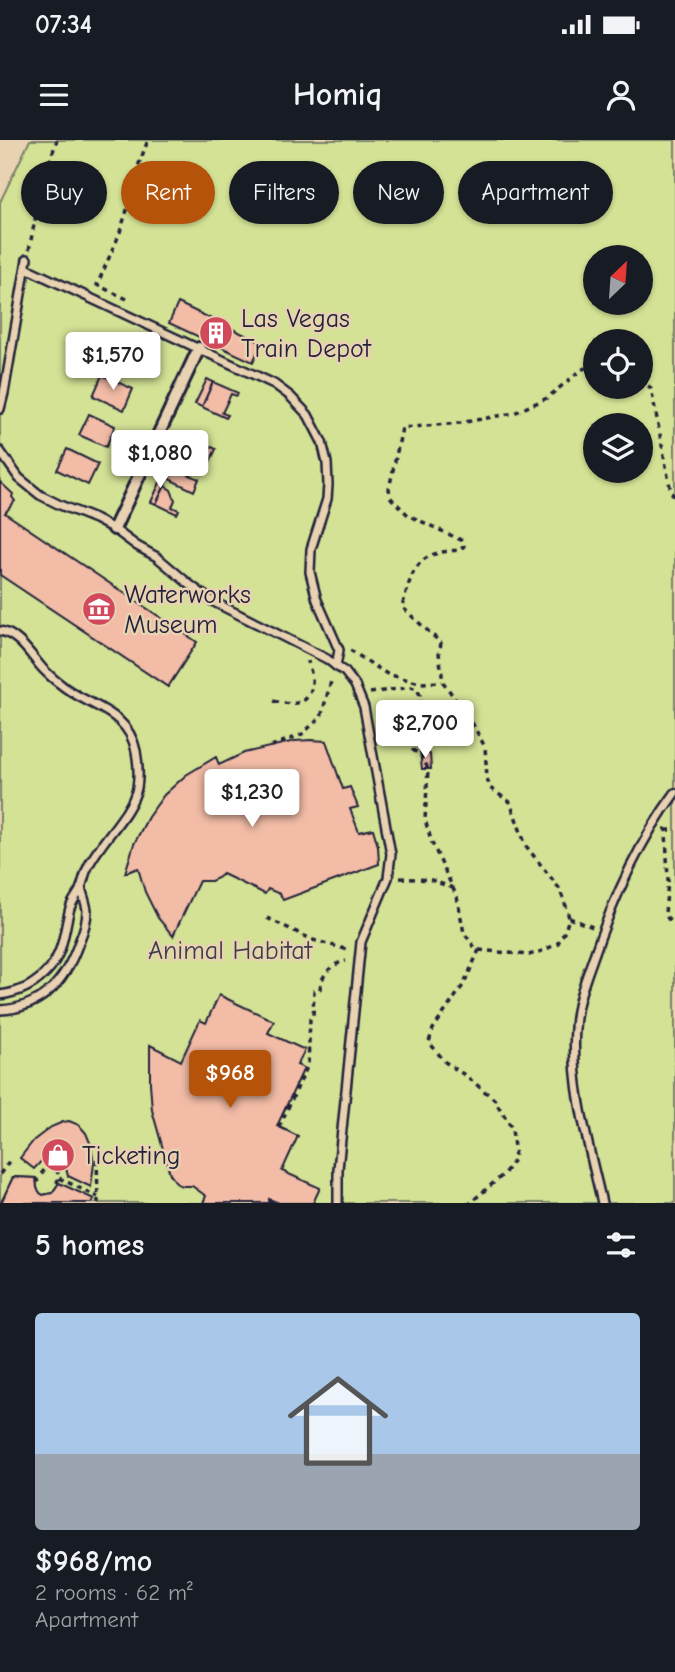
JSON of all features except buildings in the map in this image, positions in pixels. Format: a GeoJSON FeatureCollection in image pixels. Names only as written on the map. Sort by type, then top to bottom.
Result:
{"type":"FeatureCollection","features":[{"type":"Feature","properties":{"kind":"street"},"geometry":{"type":"LineString","coordinates":[[114,529],[199,348]]}},
{"type":"Feature","properties":{"kind":"lane"},"geometry":{"type":"LineString","coordinates":[[0,409],[27,263],[274,384],[290,396],[308,415],[322,442],[327,463],[328,492],[311,549],[310,572],[317,600],[340,650],[336,666]]}},
{"type":"Feature","properties":{"kind":"lane"},"geometry":{"type":"LineString","coordinates":[[0,451],[19,478],[40,495],[114,529],[137,546],[157,556],[212,601],[336,666],[345,672],[355,685],[364,707],[391,854],[388,878],[360,942],[338,1169],[338,1203]]}},
{"type":"Feature","properties":{"kind":"lane"},"geometry":{"type":"LineString","coordinates":[[0,631],[6,632],[19,642],[66,690],[113,714],[130,734],[138,771],[136,789],[128,807],[87,869],[71,906],[63,943],[49,969],[27,988],[0,995]]}},
{"type":"Feature","properties":{"kind":"lane"},"geometry":{"type":"LineString","coordinates":[[602,1203],[580,1109],[574,1031],[576,1012],[611,907],[655,820],[675,793]]}},
{"type":"Feature","properties":{"kind":"lane"},"geometry":{"type":"LineString","coordinates":[[0,1010],[31,1003],[49,992],[65,976],[83,932],[87,909],[81,887]]}},
{"type":"Feature","properties":{"kind":"path"},"geometry":{"type":"LineString","coordinates":[[27,263],[43,180],[57,140]]}},
{"type":"Feature","properties":{"kind":"path"},"geometry":{"type":"LineString","coordinates":[[132,302],[97,285],[119,235],[136,172],[148,140]]}},
{"type":"Feature","properties":{"kind":"path"},"geometry":{"type":"LineString","coordinates":[[417,688],[421,711],[414,731],[413,750],[422,755],[428,769],[425,820],[432,843],[457,897],[464,933],[479,950],[529,955],[545,950],[558,943],[569,918],[559,888],[526,846],[510,802],[490,788],[486,778],[485,747],[471,721],[443,682],[439,653],[441,643],[402,607],[407,588],[418,566],[426,557],[441,551],[460,550],[464,547],[463,541],[408,515],[391,498],[389,489],[401,428],[460,423],[514,413],[547,398],[583,369]]}},
{"type":"Feature","properties":{"kind":"path"},"geometry":{"type":"LineString","coordinates":[[653,398],[671,492],[675,497]]}},
{"type":"Feature","properties":{"kind":"path"},"geometry":{"type":"LineString","coordinates":[[345,647],[387,674],[420,683],[443,682]]}},
{"type":"Feature","properties":{"kind":"path"},"geometry":{"type":"LineString","coordinates":[[274,701],[299,704],[306,700],[311,691],[312,676],[308,664],[312,652]]}},
{"type":"Feature","properties":{"kind":"path"},"geometry":{"type":"LineString","coordinates":[[271,746],[301,734],[321,717],[336,666]]}},
{"type":"Feature","properties":{"kind":"path"},"geometry":{"type":"LineString","coordinates":[[417,688],[420,683]]}},
{"type":"Feature","properties":{"kind":"path"},"geometry":{"type":"LineString","coordinates":[[368,694],[406,687],[417,688]]}},
{"type":"Feature","properties":{"kind":"path"},"geometry":{"type":"LineString","coordinates":[[655,820],[666,830],[675,830]]}},
{"type":"Feature","properties":{"kind":"path"},"geometry":{"type":"LineString","coordinates":[[666,830],[666,913],[668,919],[675,920]]}},
{"type":"Feature","properties":{"kind":"path"},"geometry":{"type":"LineString","coordinates":[[395,877],[431,880],[453,888]]}},
{"type":"Feature","properties":{"kind":"path"},"geometry":{"type":"LineString","coordinates":[[267,918],[313,940],[354,952]]}},
{"type":"Feature","properties":{"kind":"path"},"geometry":{"type":"LineString","coordinates":[[569,918],[593,928]]}},
{"type":"Feature","properties":{"kind":"path"},"geometry":{"type":"LineString","coordinates":[[470,1203],[504,1174],[515,1158],[512,1128],[494,1099],[444,1062],[429,1042],[433,1030],[464,984],[479,950]]}},
{"type":"Feature","properties":{"kind":"path"},"geometry":{"type":"LineString","coordinates":[[279,1127],[308,1065],[314,991],[320,989],[320,982],[332,967],[340,962],[358,961]]}},
{"type":"Feature","properties":{"kind":"path"},"geometry":{"type":"LineString","coordinates":[[97,1159],[98,1203]]}},
{"type":"Feature","properties":{"kind":"path"},"geometry":{"type":"LineString","coordinates":[[0,1174],[10,1160]]}},
{"type":"Feature","properties":{"kind":"path"},"geometry":{"type":"LineString","coordinates":[[41,1174],[47,1167],[53,1166],[58,1169],[58,1181],[99,1197]]}},
{"type":"Feature","properties":{"kind":"green space","name":"Animal Habitat"},"geometry":{"type":"Polygon","coordinates":[[[30,140],[675,140],[675,1203],[0,1203],[0,202],[30,140]]]}},
{"type":"Feature","properties":{"kind":"place","name":"Las Vegas Train Depot"},"geometry":{"type":"Point","coordinates":[216,333]}},
{"type":"Feature","properties":{"kind":"place","name":"Waterworks Museum"},"geometry":{"type":"Point","coordinates":[99,609]}},
{"type":"Feature","properties":{"kind":"place","name":"Ticketing"},"geometry":{"type":"Point","coordinates":[58,1155]}}]}
